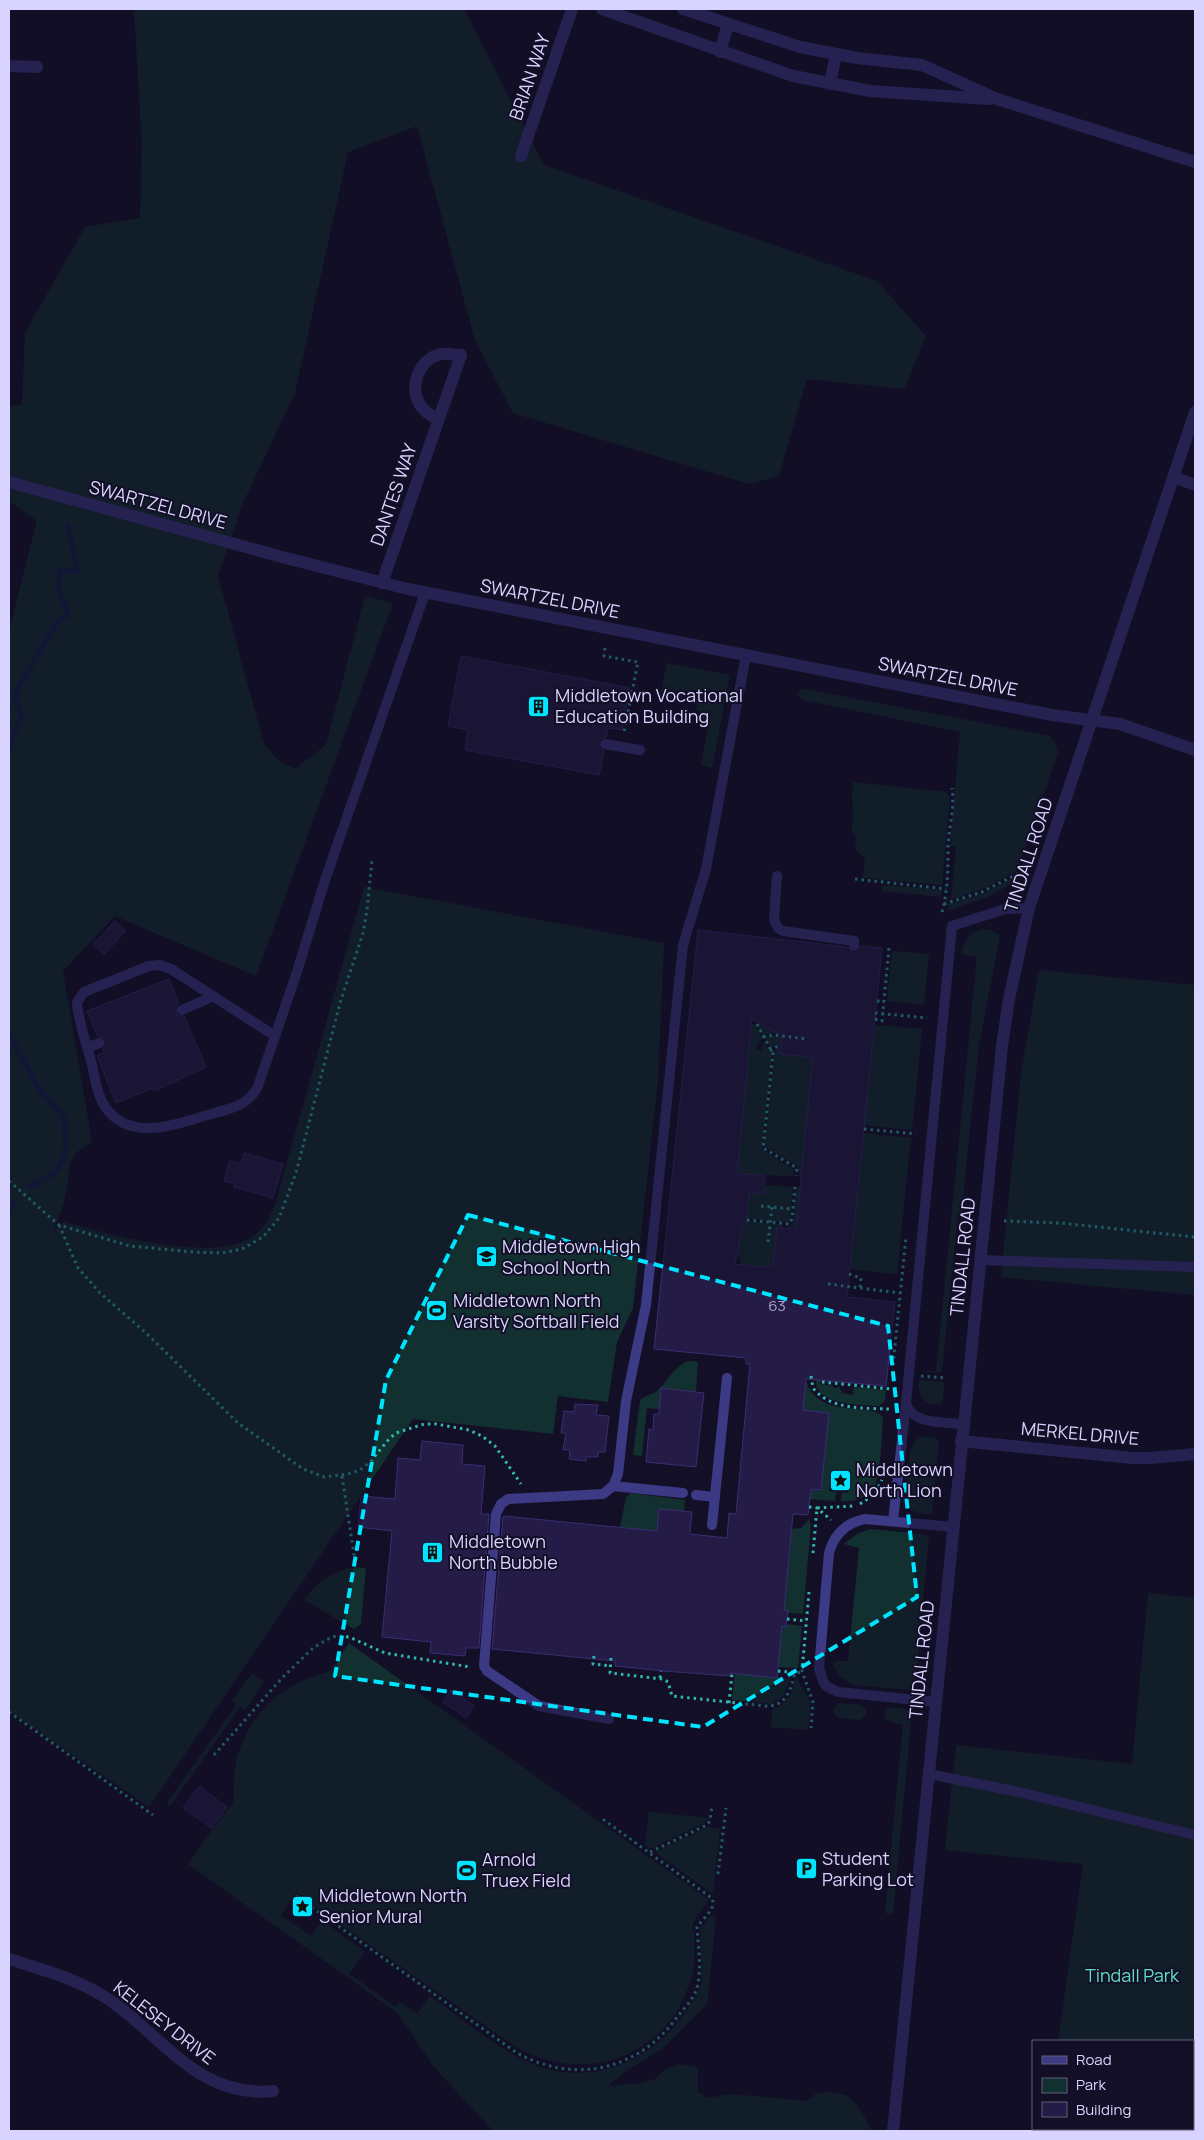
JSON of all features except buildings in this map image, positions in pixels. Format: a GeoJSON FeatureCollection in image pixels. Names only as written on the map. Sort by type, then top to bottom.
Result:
{"type":"FeatureCollection","features":[{"type":"Feature","properties":{"kind":"street","name":"BRIAN WAY"},"geometry":{"type":"LineString","coordinates":[[521,156],[572,9]]}},
{"type":"Feature","properties":{"kind":"street"},"geometry":{"type":"LineString","coordinates":[[602,9],[720,52],[793,76],[870,91],[997,99]]}},
{"type":"Feature","properties":{"kind":"street"},"geometry":{"type":"LineString","coordinates":[[683,9],[800,47],[836,54],[922,65],[997,99],[1195,162]]}},
{"type":"Feature","properties":{"kind":"street"},"geometry":{"type":"LineString","coordinates":[[720,52],[728,24]]}},
{"type":"Feature","properties":{"kind":"street"},"geometry":{"type":"LineString","coordinates":[[830,84],[836,54]]}},
{"type":"Feature","properties":{"kind":"street"},"geometry":{"type":"LineString","coordinates":[[9,66],[37,67]]}},
{"type":"Feature","properties":{"kind":"street","name":"DANTES WAY"},"geometry":{"type":"LineString","coordinates":[[382,583],[460,356],[441,354],[424,364],[418,374],[415,386],[419,402],[429,415],[438,419]]}},
{"type":"Feature","properties":{"kind":"street","name":"TINDALL ROAD"},"geometry":{"type":"LineString","coordinates":[[893,2131],[1002,1046],[1011,990],[1029,908],[1195,412]]}},
{"type":"Feature","properties":{"kind":"street"},"geometry":{"type":"LineString","coordinates":[[1174,477],[1195,486]]}},
{"type":"Feature","properties":{"kind":"street","name":"SWARTZEL DRIVE"},"geometry":{"type":"LineString","coordinates":[[9,482],[382,583],[426,593],[1052,715],[1120,724],[1195,750]]}},
{"type":"Feature","properties":{"kind":"street","name":"MERKEL DRIVE"},"geometry":{"type":"LineString","coordinates":[[962,1441],[1133,1458],[1195,1454]]}},
{"type":"Feature","properties":{"kind":"street","name":"KELESEY DRIVE"},"geometry":{"type":"LineString","coordinates":[[9,1959],[56,1974],[107,1999],[129,2014],[191,2069],[208,2080],[223,2087],[260,2092],[273,2091]]}},
{"type":"Feature","properties":{"kind":"lane"},"geometry":{"type":"LineString","coordinates":[[275,1036],[171,968],[160,965],[149,966],[80,995],[77,1006],[100,1097],[115,1118],[132,1126],[153,1129],[165,1128],[248,1101],[258,1086],[297,972],[325,880],[426,593]]}},
{"type":"Feature","properties":{"kind":"lane"},"geometry":{"type":"LineString","coordinates":[[609,1718],[539,1706],[494,1676],[484,1666],[497,1510],[508,1499],[604,1494],[613,1486],[618,1474],[626,1401],[646,1305],[683,945],[706,869],[746,655]]}},
{"type":"Feature","properties":{"kind":"lane"},"geometry":{"type":"LineString","coordinates":[[605,744],[640,750]]}},
{"type":"Feature","properties":{"kind":"lane"},"geometry":{"type":"LineString","coordinates":[[777,876],[774,918],[778,928],[788,934],[854,941],[854,946]]}},
{"type":"Feature","properties":{"kind":"lane"},"geometry":{"type":"LineString","coordinates":[[893,1521],[952,926],[1005,909],[1029,908]]}},
{"type":"Feature","properties":{"kind":"lane"},"geometry":{"type":"LineString","coordinates":[[182,1010],[214,996]]}},
{"type":"Feature","properties":{"kind":"lane"},"geometry":{"type":"LineString","coordinates":[[88,1047],[100,1042]]}},
{"type":"Feature","properties":{"kind":"lane"},"geometry":{"type":"LineString","coordinates":[[980,1260],[1195,1267]]}},
{"type":"Feature","properties":{"kind":"lane"},"geometry":{"type":"LineString","coordinates":[[712,1525],[727,1378]]}},
{"type":"Feature","properties":{"kind":"lane"},"geometry":{"type":"LineString","coordinates":[[906,1403],[908,1409],[915,1416],[932,1421],[963,1424]]}},
{"type":"Feature","properties":{"kind":"lane"},"geometry":{"type":"LineString","coordinates":[[613,1486],[683,1493]]}},
{"type":"Feature","properties":{"kind":"lane"},"geometry":{"type":"LineString","coordinates":[[696,1495],[715,1497]]}},
{"type":"Feature","properties":{"kind":"lane"},"geometry":{"type":"LineString","coordinates":[[936,1702],[838,1692],[826,1686],[820,1675],[820,1661],[828,1553],[832,1542],[840,1530],[859,1520],[871,1518],[953,1527]]}},
{"type":"Feature","properties":{"kind":"lane"},"geometry":{"type":"LineString","coordinates":[[929,1774],[992,1785],[1195,1835]]}},
{"type":"Feature","properties":{"kind":"path"},"geometry":{"type":"LineString","coordinates":[[605,648],[604,656],[638,662],[624,724],[624,734]]}},
{"type":"Feature","properties":{"kind":"path"},"geometry":{"type":"LineString","coordinates":[[942,912],[946,888],[952,788]]}},
{"type":"Feature","properties":{"kind":"path"},"geometry":{"type":"LineString","coordinates":[[59,1225],[130,1246],[207,1253],[232,1252],[242,1249],[263,1237],[271,1229],[279,1218],[296,1172],[340,1003],[363,933],[372,860]]}},
{"type":"Feature","properties":{"kind":"path"},"geometry":{"type":"LineString","coordinates":[[944,904],[982,892],[1019,873]]}},
{"type":"Feature","properties":{"kind":"path"},"geometry":{"type":"LineString","coordinates":[[855,879],[946,888]]}},
{"type":"Feature","properties":{"kind":"path"},"geometry":{"type":"LineString","coordinates":[[875,1020],[882,1021],[889,948]]}},
{"type":"Feature","properties":{"kind":"path"},"geometry":{"type":"LineString","coordinates":[[876,1001],[884,1002]]}},
{"type":"Feature","properties":{"kind":"path"},"geometry":{"type":"LineString","coordinates":[[876,1012],[927,1018],[926,1028]]}},
{"type":"Feature","properties":{"kind":"path"},"geometry":{"type":"LineString","coordinates":[[757,1024],[773,1054],[763,1148],[797,1168],[796,1176]]}},
{"type":"Feature","properties":{"kind":"path"},"geometry":{"type":"LineString","coordinates":[[763,1037],[774,1035],[808,1038]]}},
{"type":"Feature","properties":{"kind":"path"},"geometry":{"type":"LineString","coordinates":[[770,1051],[780,1047]]}},
{"type":"Feature","properties":{"kind":"path"},"geometry":{"type":"LineString","coordinates":[[915,1144],[917,1124]]}},
{"type":"Feature","properties":{"kind":"path"},"geometry":{"type":"LineString","coordinates":[[864,1129],[916,1134]]}},
{"type":"Feature","properties":{"kind":"path"},"geometry":{"type":"LineString","coordinates":[[9,1181],[59,1225],[78,1268],[87,1280],[145,1332],[238,1423],[314,1474],[324,1477],[342,1476],[360,1470],[370,1462],[396,1433],[424,1424],[436,1424],[468,1430],[495,1446],[505,1458],[529,1498]]}},
{"type":"Feature","properties":{"kind":"path"},"geometry":{"type":"LineString","coordinates":[[747,1220],[770,1222],[786,1226],[792,1220],[795,1187]]}},
{"type":"Feature","properties":{"kind":"path"},"geometry":{"type":"LineString","coordinates":[[761,1206],[793,1209]]}},
{"type":"Feature","properties":{"kind":"path"},"geometry":{"type":"LineString","coordinates":[[768,1242],[772,1207]]}},
{"type":"Feature","properties":{"kind":"path"},"geometry":{"type":"LineString","coordinates":[[1004,1221],[1058,1223],[1195,1237]]}},
{"type":"Feature","properties":{"kind":"path"},"geometry":{"type":"LineString","coordinates":[[892,1373],[906,1234]]}},
{"type":"Feature","properties":{"kind":"path"},"geometry":{"type":"LineString","coordinates":[[850,1274],[860,1278],[860,1288]]}},
{"type":"Feature","properties":{"kind":"path"},"geometry":{"type":"LineString","coordinates":[[828,1284],[900,1293]]}},
{"type":"Feature","properties":{"kind":"path"},"geometry":{"type":"LineString","coordinates":[[919,1375],[945,1378]]}},
{"type":"Feature","properties":{"kind":"path"},"geometry":{"type":"LineString","coordinates":[[811,1376],[813,1388],[829,1400],[855,1407],[889,1410]]}},
{"type":"Feature","properties":{"kind":"path"},"geometry":{"type":"LineString","coordinates":[[890,1396],[892,1381]]}},
{"type":"Feature","properties":{"kind":"path"},"geometry":{"type":"LineString","coordinates":[[822,1382],[891,1389]]}},
{"type":"Feature","properties":{"kind":"path"},"geometry":{"type":"LineString","coordinates":[[888,1418],[890,1403]]}},
{"type":"Feature","properties":{"kind":"path"},"geometry":{"type":"LineString","coordinates":[[342,1476],[355,1561]]}},
{"type":"Feature","properties":{"kind":"path"},"geometry":{"type":"LineString","coordinates":[[843,1511],[875,1494],[882,1477]]}},
{"type":"Feature","properties":{"kind":"path"},"geometry":{"type":"LineString","coordinates":[[809,1507],[853,1506]]}},
{"type":"Feature","properties":{"kind":"path"},"geometry":{"type":"LineString","coordinates":[[817,1508],[831,1520]]}},
{"type":"Feature","properties":{"kind":"path"},"geometry":{"type":"LineString","coordinates":[[812,1558],[817,1508]]}},
{"type":"Feature","properties":{"kind":"path"},"geometry":{"type":"LineString","coordinates":[[825,1526],[838,1514]]}},
{"type":"Feature","properties":{"kind":"path"},"geometry":{"type":"LineString","coordinates":[[813,1553],[820,1533]]}},
{"type":"Feature","properties":{"kind":"path"},"geometry":{"type":"LineString","coordinates":[[810,1583],[802,1673],[813,1702],[811,1728]]}},
{"type":"Feature","properties":{"kind":"path"},"geometry":{"type":"LineString","coordinates":[[787,1619],[806,1620]]}},
{"type":"Feature","properties":{"kind":"path"},"geometry":{"type":"LineString","coordinates":[[214,1755],[283,1677],[313,1648],[336,1636],[350,1636],[374,1649],[397,1656],[466,1668],[484,1666]]}},
{"type":"Feature","properties":{"kind":"path"},"geometry":{"type":"LineString","coordinates":[[594,1656],[593,1664],[610,1666]]}},
{"type":"Feature","properties":{"kind":"path"},"geometry":{"type":"LineString","coordinates":[[611,1658],[610,1673],[660,1678],[668,1682],[672,1696],[766,1706],[777,1705],[788,1694],[795,1672]]}},
{"type":"Feature","properties":{"kind":"path"},"geometry":{"type":"LineString","coordinates":[[660,1671],[660,1678]]}},
{"type":"Feature","properties":{"kind":"path"},"geometry":{"type":"LineString","coordinates":[[778,1671],[802,1673]]}},
{"type":"Feature","properties":{"kind":"path"},"geometry":{"type":"LineString","coordinates":[[729,1703],[732,1674],[730,1674]]}},
{"type":"Feature","properties":{"kind":"path"},"geometry":{"type":"LineString","coordinates":[[9,1712],[152,1815]]}},
{"type":"Feature","properties":{"kind":"path"},"geometry":{"type":"LineString","coordinates":[[650,1852],[707,1825],[710,1821],[712,1806]]}},
{"type":"Feature","properties":{"kind":"path"},"geometry":{"type":"LineString","coordinates":[[718,1874],[726,1808]]}},
{"type":"Feature","properties":{"kind":"path"},"geometry":{"type":"LineString","coordinates":[[296,1896],[517,2053],[543,2065],[570,2070],[595,2069],[621,2062],[654,2044],[669,2028],[695,1992],[699,1979],[697,1927],[712,1909],[713,1899],[604,1820],[606,1818]]}},
{"type":"Feature","properties":{"kind":"path"},"geometry":{"type":"LineString","coordinates":[[428,1995],[431,1991]]}},
{"type":"Feature","properties":{"kind":"highlighted area"},"geometry":{"type":"Polygon","coordinates":[[[468,1215],[888,1326],[917,1597],[703,1727],[335,1676],[386,1380],[468,1215]]]}},
{"type":"Feature","properties":{"kind":"green space"},"geometry":{"type":"Polygon","coordinates":[[[134,9],[464,9],[544,165],[877,281],[926,336],[904,389],[807,379],[779,476],[749,484],[513,413],[475,340],[417,126],[348,152],[295,393],[243,503],[218,576],[264,744],[278,760],[295,769],[326,745],[365,596],[393,603],[256,976],[115,916],[63,971],[92,1142],[83,1147],[73,1157],[69,1169],[66,1193],[52,1234],[63,1222],[157,1244],[209,1248],[231,1245],[249,1239],[262,1228],[276,1202],[364,887],[664,943],[658,1079],[633,1308],[617,1342],[608,1402],[558,1396],[553,1434],[413,1419],[149,1807],[9,1711],[9,630],[37,521],[9,501],[9,406],[22,405],[25,333],[85,227],[140,218],[142,144],[134,9]]]}},
{"type":"Feature","properties":{"kind":"green space"},"geometry":{"type":"Polygon","coordinates":[[[667,663],[730,675],[712,768],[701,765],[709,722],[702,720],[701,712],[696,711],[697,704],[660,696],[667,663]]]}},
{"type":"Feature","properties":{"kind":"green space"},"geometry":{"type":"Polygon","coordinates":[[[800,689],[1050,736],[1056,744],[1058,752],[1017,871],[985,888],[951,900],[956,847],[950,846],[960,732],[803,700],[798,695],[800,689]]]}},
{"type":"Feature","properties":{"kind":"green space"},"geometry":{"type":"Polygon","coordinates":[[[853,782],[946,792],[950,797],[942,885],[863,878],[865,859],[855,848],[856,835],[852,831],[853,782]]]}},
{"type":"Feature","properties":{"kind":"green space"},"geometry":{"type":"Polygon","coordinates":[[[1016,876],[1015,881],[990,896],[948,911],[948,904],[985,893],[1016,876]]]}},
{"type":"Feature","properties":{"kind":"green space"},"geometry":{"type":"Polygon","coordinates":[[[882,885],[942,890],[941,897],[882,891],[882,885]]]}},
{"type":"Feature","properties":{"kind":"green space"},"geometry":{"type":"Polygon","coordinates":[[[983,929],[1000,935],[979,1045],[961,1214],[958,1214],[942,1371],[939,1373],[919,1371],[936,1371],[977,957],[961,954],[968,937],[974,932],[983,929]]]}},
{"type":"Feature","properties":{"kind":"green space"},"geometry":{"type":"Polygon","coordinates":[[[892,951],[929,954],[924,1005],[887,1001],[892,951]]]}},
{"type":"Feature","properties":{"kind":"green space"},"geometry":{"type":"Polygon","coordinates":[[[1039,970],[1195,985],[1195,1295],[1001,1277],[1021,1073],[1039,970]]]}},
{"type":"Feature","properties":{"kind":"green space"},"geometry":{"type":"Polygon","coordinates":[[[752,1024],[755,1024],[762,1038],[755,1048],[761,1051],[764,1042],[772,1055],[762,1150],[793,1169],[793,1176],[737,1174],[752,1024]]]}},
{"type":"Feature","properties":{"kind":"green space"},"geometry":{"type":"Polygon","coordinates":[[[759,1024],[774,1031],[805,1037],[773,1033],[763,1036],[758,1028],[759,1024]]]}},
{"type":"Feature","properties":{"kind":"green space"},"geometry":{"type":"Polygon","coordinates":[[[875,1025],[922,1029],[912,1130],[864,1125],[875,1025]]]}},
{"type":"Feature","properties":{"kind":"green space"},"geometry":{"type":"Polygon","coordinates":[[[773,1035],[804,1039],[815,1043],[801,1176],[799,1176],[799,1167],[764,1146],[774,1055],[772,1051],[780,1049],[780,1054],[811,1057],[812,1044],[781,1040],[781,1046],[776,1045],[771,1048],[764,1037],[773,1035]]]}},
{"type":"Feature","properties":{"kind":"green space"},"geometry":{"type":"Polygon","coordinates":[[[864,1133],[911,1138],[897,1274],[850,1269],[864,1133]]]}},
{"type":"Feature","properties":{"kind":"green space"},"geometry":{"type":"Polygon","coordinates":[[[735,1184],[793,1187],[790,1220],[786,1223],[747,1218],[747,1221],[783,1225],[782,1228],[777,1228],[774,1259],[794,1229],[788,1228],[793,1222],[796,1187],[801,1187],[792,1270],[740,1264],[741,1260],[738,1259],[739,1255],[737,1254],[735,1184]]]}},
{"type":"Feature","properties":{"kind":"green space"},"geometry":{"type":"Polygon","coordinates":[[[688,1361],[698,1362],[696,1392],[662,1388],[659,1409],[647,1408],[642,1456],[633,1455],[640,1400],[656,1392],[675,1370],[688,1361]]]}},
{"type":"Feature","properties":{"kind":"green space"},"geometry":{"type":"Polygon","coordinates":[[[816,1380],[821,1380],[820,1384],[833,1386],[833,1388],[839,1386],[842,1393],[853,1395],[854,1387],[886,1390],[885,1400],[879,1406],[840,1402],[822,1394],[817,1388],[816,1380]]]}},
{"type":"Feature","properties":{"kind":"green space"},"geometry":{"type":"Polygon","coordinates":[[[919,1380],[945,1382],[942,1403],[931,1404],[923,1399],[919,1391],[919,1380]]]}},
{"type":"Feature","properties":{"kind":"green space"},"geometry":{"type":"Polygon","coordinates":[[[806,1381],[812,1393],[822,1401],[844,1408],[876,1412],[883,1417],[881,1455],[876,1484],[863,1497],[850,1501],[841,1501],[842,1492],[848,1493],[850,1476],[831,1474],[829,1491],[836,1492],[835,1501],[810,1499],[795,1488],[821,1490],[829,1413],[803,1410],[806,1381]]]}},
{"type":"Feature","properties":{"kind":"green space"},"geometry":{"type":"Polygon","coordinates":[[[925,1436],[935,1438],[939,1442],[932,1513],[923,1514],[911,1510],[906,1500],[908,1476],[934,1478],[934,1473],[909,1471],[913,1445],[919,1438],[925,1436]]]}},
{"type":"Feature","properties":{"kind":"green space"},"geometry":{"type":"Polygon","coordinates":[[[631,1493],[685,1500],[682,1534],[620,1528],[626,1497],[631,1493]]]}},
{"type":"Feature","properties":{"kind":"green space"},"geometry":{"type":"Polygon","coordinates":[[[809,1519],[811,1525],[803,1614],[787,1613],[784,1610],[792,1529],[801,1528],[809,1519]]]}},
{"type":"Feature","properties":{"kind":"green space"},"geometry":{"type":"Polygon","coordinates":[[[871,1529],[923,1534],[929,1537],[915,1689],[854,1685],[841,1677],[832,1664],[835,1661],[848,1661],[859,1548],[844,1544],[858,1533],[871,1529]]]}},
{"type":"Feature","properties":{"kind":"green space"},"geometry":{"type":"Polygon","coordinates":[[[355,1567],[366,1568],[361,1624],[354,1629],[304,1600],[314,1587],[326,1578],[340,1571],[355,1567]]]}},
{"type":"Feature","properties":{"kind":"green space","name":"Tindall Park"},"geometry":{"type":"Polygon","coordinates":[[[1148,1593],[1195,1598],[1195,2131],[1044,2131],[1194,2130],[1194,2040],[1058,2040],[1083,1864],[945,1850],[956,1745],[1132,1764],[1148,1593]]]}},
{"type":"Feature","properties":{"kind":"green space"},"geometry":{"type":"Polygon","coordinates":[[[786,1624],[802,1626],[798,1668],[778,1667],[782,1626],[786,1627],[786,1624]]]}},
{"type":"Feature","properties":{"kind":"green space"},"geometry":{"type":"Polygon","coordinates":[[[349,1643],[709,1900],[694,1922],[694,1966],[692,1977],[678,2009],[661,2031],[640,2048],[616,2059],[590,2064],[563,2063],[536,2056],[510,2043],[296,1893],[281,1915],[311,1936],[322,1920],[365,1952],[349,1974],[396,2007],[400,2002],[417,2014],[430,1996],[490,2040],[516,2056],[550,2070],[572,2073],[594,2072],[615,2067],[635,2058],[670,2032],[695,1998],[700,1988],[702,1980],[700,1929],[710,1916],[716,1916],[707,2004],[662,2049],[627,2070],[608,2086],[642,2083],[655,2079],[666,2069],[680,2064],[698,2067],[698,2092],[708,2098],[731,2094],[806,2101],[817,2093],[832,2092],[846,2095],[857,2105],[873,2131],[493,2131],[433,2066],[398,2013],[188,1864],[233,1802],[234,1771],[247,1733],[256,1718],[267,1705],[295,1684],[329,1672],[349,1643]]]}},
{"type":"Feature","properties":{"kind":"green space"},"geometry":{"type":"Polygon","coordinates":[[[252,1673],[264,1682],[245,1710],[240,1707],[170,1806],[167,1803],[236,1705],[232,1701],[252,1673]]]}},
{"type":"Feature","properties":{"kind":"green space"},"geometry":{"type":"Polygon","coordinates":[[[735,1673],[791,1678],[783,1696],[772,1704],[732,1700],[735,1673]]]}},
{"type":"Feature","properties":{"kind":"green space"},"geometry":{"type":"Polygon","coordinates":[[[796,1677],[811,1703],[808,1730],[771,1727],[772,1709],[782,1705],[789,1698],[796,1677]]]}},
{"type":"Feature","properties":{"kind":"green space"},"geometry":{"type":"Polygon","coordinates":[[[838,1703],[861,1705],[866,1710],[866,1715],[860,1720],[837,1718],[833,1710],[838,1703]]]}},
{"type":"Feature","properties":{"kind":"green space"},"geometry":{"type":"Polygon","coordinates":[[[890,1707],[912,1710],[893,1914],[885,1913],[903,1725],[885,1720],[885,1711],[890,1707]]]}},
{"type":"Feature","properties":{"kind":"green space"},"geometry":{"type":"Polygon","coordinates":[[[649,1812],[709,1818],[703,1824],[649,1849],[645,1844],[649,1812]]]}},
{"type":"Feature","properties":{"kind":"green space"},"geometry":{"type":"Polygon","coordinates":[[[708,1827],[720,1829],[713,1894],[655,1852],[708,1827]]]}},
{"type":"Feature","properties":{"kind":"waterway"},"geometry":{"type":"LineString","coordinates":[[9,750],[14,733],[22,717],[15,698],[19,687],[55,625],[68,614],[58,587],[60,571],[77,571],[68,526]]}},
{"type":"Feature","properties":{"kind":"waterway"},"geometry":{"type":"LineString","coordinates":[[9,1034],[38,1087],[64,1118],[66,1147],[63,1160],[57,1170],[30,1186]]}},
{"type":"Feature","properties":{"kind":"waterway"},"geometry":{"type":"LineString","coordinates":[[9,1210],[15,1203]]}},
{"type":"Feature","properties":{"kind":"place","name":"Middletown Vocational Education Building"},"geometry":{"type":"Point","coordinates":[539,706]}},
{"type":"Feature","properties":{"kind":"place","name":"Middletown High School North"},"geometry":{"type":"Point","coordinates":[486,1257]}},
{"type":"Feature","properties":{"kind":"place","name":"Middletown North Varsity Softball Field"},"geometry":{"type":"Point","coordinates":[437,1311]}},
{"type":"Feature","properties":{"kind":"place","name":"Middletown North Lion"},"geometry":{"type":"Point","coordinates":[840,1480]}},
{"type":"Feature","properties":{"kind":"place","name":"Middletown North Bubble"},"geometry":{"type":"Point","coordinates":[433,1552]}},
{"type":"Feature","properties":{"kind":"place","name":"Student Parking Lot"},"geometry":{"type":"Point","coordinates":[806,1869]}},
{"type":"Feature","properties":{"kind":"place","name":"Arnold Truex Field"},"geometry":{"type":"Point","coordinates":[466,1870]}},
{"type":"Feature","properties":{"kind":"place","name":"Middletown North Senior Mural"},"geometry":{"type":"Point","coordinates":[303,1906]}}]}
